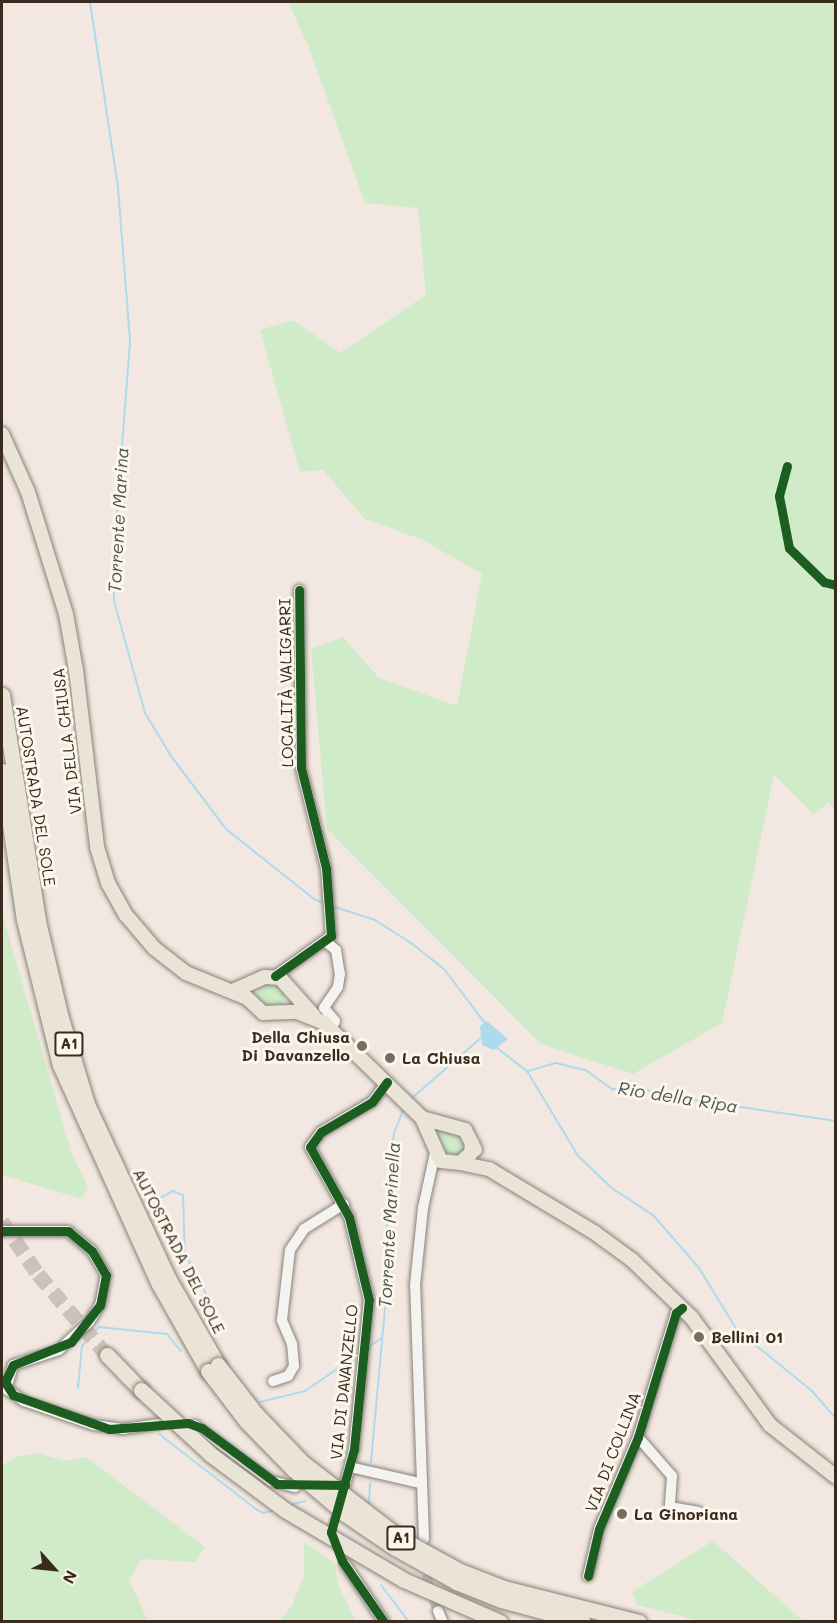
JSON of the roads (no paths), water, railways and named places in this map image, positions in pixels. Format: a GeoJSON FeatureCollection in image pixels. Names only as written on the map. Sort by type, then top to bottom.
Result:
{"type":"FeatureCollection","features":[{"type":"Feature","properties":{"kind":"highway","name":"AUTOSTRADA DEL SOLE"},"geometry":{"type":"LineString","coordinates":[[2,695],[38,921],[61,1018],[87,1104],[168,1278],[213,1368],[303,1463],[400,1538],[460,1571],[504,1588],[639,1622]]}},
{"type":"Feature","properties":{"kind":"highway","name":"AUTOSTRADA DEL SOLE"},"geometry":{"type":"LineString","coordinates":[[2,771],[24,920],[60,1065],[159,1284],[247,1422],[292,1469],[345,1514],[395,1548],[456,1582],[501,1600],[583,1622]]}},
{"type":"Feature","properties":{"kind":"highway","name":"A1"},"geometry":{"type":"LineString","coordinates":[[107,1355],[210,1454],[285,1510],[404,1580],[500,1622]]}},
{"type":"Feature","properties":{"kind":"main road","name":"VIA DELLA CHIUSA"},"geometry":{"type":"LineString","coordinates":[[2,434],[28,492],[66,614],[76,670],[97,847],[108,883],[136,929],[172,963],[208,984],[233,991],[253,1002],[263,1013],[282,1012],[315,1018]]}},
{"type":"Feature","properties":{"kind":"main road","name":"VIA DELLA CHIUSA"},"geometry":{"type":"LineString","coordinates":[[275,976],[289,987],[315,1018],[331,1029],[420,1115],[434,1148],[455,1164]]}},
{"type":"Feature","properties":{"kind":"main road"},"geometry":{"type":"LineString","coordinates":[[233,991],[275,976]]}},
{"type":"Feature","properties":{"kind":"main road"},"geometry":{"type":"LineString","coordinates":[[253,1002],[256,983]]}},
{"type":"Feature","properties":{"kind":"main road"},"geometry":{"type":"LineString","coordinates":[[282,1012],[289,1004],[289,987]]}},
{"type":"Feature","properties":{"kind":"main road","name":"VIA DELLA CHIUSA"},"geometry":{"type":"LineString","coordinates":[[420,1115],[465,1130],[489,1169]]}},
{"type":"Feature","properties":{"kind":"main road"},"geometry":{"type":"LineString","coordinates":[[434,1148],[441,1130],[450,1126]]}},
{"type":"Feature","properties":{"kind":"main road"},"geometry":{"type":"LineString","coordinates":[[455,1164],[471,1153],[472,1143]]}},
{"type":"Feature","properties":{"kind":"main road"},"geometry":{"type":"LineString","coordinates":[[455,1164],[489,1169],[613,1245],[682,1308],[770,1425],[836,1477]]}},
{"type":"Feature","properties":{"kind":"street","name":"LOCALITÀ VALIGARRI"},"geometry":{"type":"LineString","coordinates":[[299,590],[301,768],[328,881],[332,931],[326,942]]}},
{"type":"Feature","properties":{"kind":"street"},"geometry":{"type":"LineString","coordinates":[[275,976],[290,969],[326,942],[336,950],[340,974],[338,987],[324,1008],[335,1021],[331,1029]]}},
{"type":"Feature","properties":{"kind":"street"},"geometry":{"type":"LineString","coordinates":[[289,987],[290,969]]}},
{"type":"Feature","properties":{"kind":"street","name":"VIA DI DAVANZELLO"},"geometry":{"type":"LineString","coordinates":[[345,1485],[350,1467],[369,1300],[344,1204],[310,1147],[321,1132],[372,1102],[387,1082]]}},
{"type":"Feature","properties":{"kind":"street"},"geometry":{"type":"LineString","coordinates":[[424,1539],[420,1483],[415,1285],[434,1148]]}},
{"type":"Feature","properties":{"kind":"street"},"geometry":{"type":"LineString","coordinates":[[429,1185],[455,1164]]}},
{"type":"Feature","properties":{"kind":"street"},"geometry":{"type":"LineString","coordinates":[[273,1381],[288,1376],[294,1366],[292,1344],[282,1320],[290,1250],[304,1229],[344,1204]]}},
{"type":"Feature","properties":{"kind":"street"},"geometry":{"type":"LineString","coordinates":[[2,1232],[68,1231],[92,1251],[105,1272],[100,1305],[89,1322],[59,1350],[13,1365],[6,1389],[24,1401],[94,1425],[123,1429],[160,1424]]}},
{"type":"Feature","properties":{"kind":"street","name":"VIA DI COLLINA"},"geometry":{"type":"LineString","coordinates":[[588,1576],[599,1529],[639,1437],[676,1313],[682,1308]]}},
{"type":"Feature","properties":{"kind":"street"},"geometry":{"type":"LineString","coordinates":[[195,1425],[261,1475],[277,1484],[296,1487]]}},
{"type":"Feature","properties":{"kind":"street","name":"VIA DI COLLINA"},"geometry":{"type":"LineString","coordinates":[[639,1437],[672,1476],[670,1507],[699,1512]]}},
{"type":"Feature","properties":{"kind":"street"},"geometry":{"type":"LineString","coordinates":[[350,1467],[420,1483]]}},
{"type":"Feature","properties":{"kind":"street"},"geometry":{"type":"LineString","coordinates":[[345,1564],[384,1622]]}},
{"type":"Feature","properties":{"kind":"water"},"geometry":{"type":"Polygon","coordinates":[[[487,1021],[508,1039],[494,1050],[482,1045],[480,1026],[487,1021]]]}},
{"type":"Feature","properties":{"kind":"waterway","name":"Torrente Marina"},"geometry":{"type":"LineString","coordinates":[[90,2],[118,188],[130,342],[114,551],[114,601],[145,713],[171,756],[226,829],[314,899],[324,903]]}},
{"type":"Feature","properties":{"kind":"waterway","name":"Torrente Marina"},"geometry":{"type":"LineString","coordinates":[[332,906],[375,920],[411,943],[444,969],[485,1023]]}},
{"type":"Feature","properties":{"kind":"waterway","name":"Torrente Marinella"},"geometry":{"type":"LineString","coordinates":[[411,1099],[481,1038]]}},
{"type":"Feature","properties":{"kind":"waterway","name":"Torrente Marina"},"geometry":{"type":"LineString","coordinates":[[496,1047],[527,1071],[578,1156],[613,1189],[653,1215],[699,1268],[737,1330],[812,1391],[836,1419]]}},
{"type":"Feature","properties":{"kind":"waterway","name":"Rio della Ripa"},"geometry":{"type":"LineString","coordinates":[[528,1071],[556,1063],[587,1071],[612,1089],[638,1088],[673,1097],[836,1121]]}},
{"type":"Feature","properties":{"kind":"waterway","name":"Torrente Marinella"},"geometry":{"type":"LineString","coordinates":[[371,1462],[387,1287],[387,1198],[394,1133],[404,1108]]}},
{"type":"Feature","properties":{"kind":"waterway"},"geometry":{"type":"LineString","coordinates":[[160,1198],[173,1191],[183,1195],[185,1254],[207,1296]]}},
{"type":"Feature","properties":{"kind":"waterway"},"geometry":{"type":"LineString","coordinates":[[78,1388],[82,1346],[99,1327],[167,1334],[181,1351]]}},
{"type":"Feature","properties":{"kind":"waterway"},"geometry":{"type":"LineString","coordinates":[[370,1346],[382,1338]]}},
{"type":"Feature","properties":{"kind":"waterway"},"geometry":{"type":"LineString","coordinates":[[260,1402],[305,1391],[359,1354]]}},
{"type":"Feature","properties":{"kind":"waterway"},"geometry":{"type":"LineString","coordinates":[[159,1434],[256,1509],[263,1513],[276,1510]]}},
{"type":"Feature","properties":{"kind":"waterway","name":"Torrente Marinella"},"geometry":{"type":"LineString","coordinates":[[369,1504],[370,1483]]}},
{"type":"Feature","properties":{"kind":"waterway"},"geometry":{"type":"LineString","coordinates":[[290,1505],[305,1501]]}},
{"type":"Feature","properties":{"kind":"waterway","name":"Torrente Marinella"},"geometry":{"type":"LineString","coordinates":[[381,1585],[409,1622]]}},
{"type":"Feature","properties":{"kind":"tunnel"},"geometry":{"type":"LineString","coordinates":[[2,1221],[38,1274],[107,1355]]}},
{"type":"Feature","properties":{"kind":"tunnel"},"geometry":{"type":"LineString","coordinates":[[339,1503],[331,1528],[345,1564]]}},
{"type":"Feature","properties":{"kind":"tunnel"},"geometry":{"type":"LineString","coordinates":[[426,1560],[428,1584],[438,1611]]}},
{"type":"Feature","properties":{"kind":"place","name":"Della Chiusa Di Davanzello"},"geometry":{"type":"Point","coordinates":[362,1046]}},
{"type":"Feature","properties":{"kind":"place","name":"La Chiusa"},"geometry":{"type":"Point","coordinates":[390,1058]}},
{"type":"Feature","properties":{"kind":"place","name":"Bellini 01"},"geometry":{"type":"Point","coordinates":[699,1337]}},
{"type":"Feature","properties":{"kind":"place","name":"La Ginoriana"},"geometry":{"type":"Point","coordinates":[622,1514]}}]}
